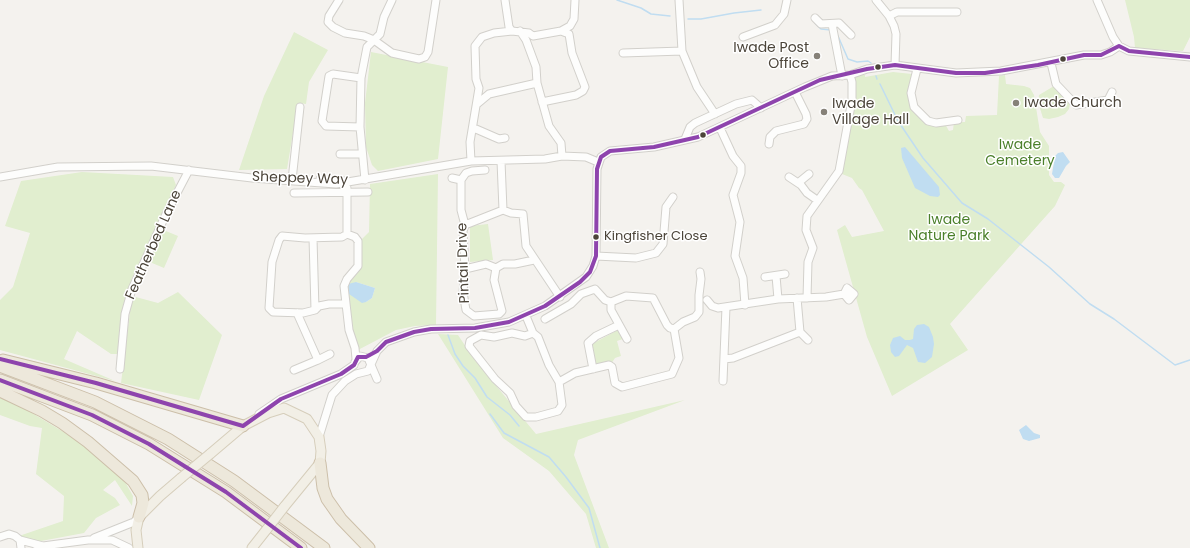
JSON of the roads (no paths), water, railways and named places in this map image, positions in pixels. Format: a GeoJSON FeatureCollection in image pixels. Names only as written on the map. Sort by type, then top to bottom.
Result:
{"type":"FeatureCollection","features":[{"type":"Feature","properties":{"kind":"highway"},"geometry":{"type":"LineString","coordinates":[[0,359],[96,383],[243,426]]}},
{"type":"Feature","properties":{"kind":"highway"},"geometry":{"type":"LineString","coordinates":[[0,366],[95,402],[168,439],[234,481],[324,548]]}},
{"type":"Feature","properties":{"kind":"highway"},"geometry":{"type":"LineString","coordinates":[[0,380],[92,415],[143,441],[226,492],[301,548]]}},
{"type":"Feature","properties":{"kind":"highway"},"geometry":{"type":"LineString","coordinates":[[0,391],[36,408],[62,423],[88,442],[133,481],[142,495],[142,504],[139,517]]}},
{"type":"Feature","properties":{"kind":"highway"},"geometry":{"type":"LineString","coordinates":[[320,463],[323,488],[327,500],[341,519],[369,548]]}},
{"type":"Feature","properties":{"kind":"main road"},"geometry":{"type":"LineString","coordinates":[[138,548],[136,530],[139,517],[160,496],[243,426],[261,416],[284,408],[307,419],[319,437],[321,451],[320,463],[252,548]]}},
{"type":"Feature","properties":{"kind":"street"},"geometry":{"type":"LineString","coordinates":[[339,0],[329,16],[328,22],[345,33],[364,36],[374,40],[392,53],[419,59],[425,57],[428,52],[436,0]]}},
{"type":"Feature","properties":{"kind":"street"},"geometry":{"type":"LineString","coordinates":[[365,180],[360,127],[360,78],[367,46],[380,34],[384,17],[392,0]]}},
{"type":"Feature","properties":{"kind":"street"},"geometry":{"type":"LineString","coordinates":[[505,0],[509,27],[526,40],[536,67],[537,83],[549,126],[561,143],[562,156]]}},
{"type":"Feature","properties":{"kind":"street"},"geometry":{"type":"LineString","coordinates":[[470,161],[470,142],[479,88],[476,79],[475,46],[482,37],[494,33],[516,31],[533,36],[562,31],[570,26],[574,18],[575,0]]}},
{"type":"Feature","properties":{"kind":"street"},"geometry":{"type":"LineString","coordinates":[[679,0],[682,51],[696,87],[715,114]]}},
{"type":"Feature","properties":{"kind":"street"},"geometry":{"type":"LineString","coordinates":[[743,37],[775,25],[784,14],[786,0]]}},
{"type":"Feature","properties":{"kind":"street"},"geometry":{"type":"LineString","coordinates":[[876,0],[889,16],[896,34],[895,65]]}},
{"type":"Feature","properties":{"kind":"street"},"geometry":{"type":"LineString","coordinates":[[1097,0],[1113,37],[1119,46],[1129,51],[1190,57]]}},
{"type":"Feature","properties":{"kind":"street"},"geometry":{"type":"LineString","coordinates":[[889,16],[897,12],[957,12]]}},
{"type":"Feature","properties":{"kind":"street"},"geometry":{"type":"LineString","coordinates":[[807,298],[808,262],[812,251],[812,245],[806,230],[807,216],[839,171],[852,100],[852,82],[846,75],[833,29],[822,24],[815,18]]}},
{"type":"Feature","properties":{"kind":"street"},"geometry":{"type":"LineString","coordinates":[[833,29],[839,23],[851,35]]}},
{"type":"Feature","properties":{"kind":"street"},"geometry":{"type":"LineString","coordinates":[[542,102],[576,95],[583,91],[585,87],[572,53],[569,34],[562,31]]}},
{"type":"Feature","properties":{"kind":"street"},"geometry":{"type":"LineString","coordinates":[[243,426],[281,398],[341,374],[355,362],[377,351],[386,342],[414,332],[494,326],[526,316],[560,297],[586,277],[593,266],[596,256],[598,162],[601,157],[610,151],[654,147],[698,137],[826,78],[846,75],[866,69],[895,65],[956,73],[985,73],[1051,63],[1084,55],[1101,55],[1110,52],[1119,46]]}},
{"type":"Feature","properties":{"kind":"street"},"geometry":{"type":"LineString","coordinates":[[624,53],[682,51]]}},
{"type":"Feature","properties":{"kind":"street"},"geometry":{"type":"LineString","coordinates":[[1051,63],[1056,84],[1076,105],[1111,102],[1112,92]]}},
{"type":"Feature","properties":{"kind":"street"},"geometry":{"type":"LineString","coordinates":[[917,69],[911,93],[914,107],[928,121],[936,122],[958,120]]}},
{"type":"Feature","properties":{"kind":"street"},"geometry":{"type":"LineString","coordinates":[[360,78],[333,74],[329,76],[322,121],[326,126],[360,127]]}},
{"type":"Feature","properties":{"kind":"street"},"geometry":{"type":"LineString","coordinates":[[477,104],[489,94],[537,83]]}},
{"type":"Feature","properties":{"kind":"street"},"geometry":{"type":"LineString","coordinates":[[479,88],[489,94]]}},
{"type":"Feature","properties":{"kind":"street"},"geometry":{"type":"LineString","coordinates":[[769,144],[770,137],[776,131],[804,124],[807,119],[795,92]]}},
{"type":"Feature","properties":{"kind":"street"},"geometry":{"type":"LineString","coordinates":[[685,139],[690,127],[695,123],[745,100],[752,100],[761,108]]}},
{"type":"Feature","properties":{"kind":"street"},"geometry":{"type":"LineString","coordinates":[[292,180],[292,146],[300,107]]}},
{"type":"Feature","properties":{"kind":"street"},"geometry":{"type":"LineString","coordinates":[[720,128],[733,156],[741,166],[742,173],[733,195],[740,222],[734,234],[735,256],[743,278],[745,305]]}},
{"type":"Feature","properties":{"kind":"street"},"geometry":{"type":"LineString","coordinates":[[473,130],[476,129],[499,139],[505,138]]}},
{"type":"Feature","properties":{"kind":"street"},"geometry":{"type":"LineString","coordinates":[[340,154],[362,154]]}},
{"type":"Feature","properties":{"kind":"street","name":"Sheppey Way"},"geometry":{"type":"LineString","coordinates":[[0,177],[38,169],[65,167],[151,166],[252,178],[308,181],[329,178],[348,182],[470,161],[546,159],[562,156],[586,157],[598,162]]}},
{"type":"Feature","properties":{"kind":"street"},"geometry":{"type":"LineString","coordinates":[[501,161],[503,210]]}},
{"type":"Feature","properties":{"kind":"street","name":"Featherbed Lane"},"geometry":{"type":"LineString","coordinates":[[120,369],[125,314],[132,289],[166,214],[189,170]]}},
{"type":"Feature","properties":{"kind":"street"},"geometry":{"type":"LineString","coordinates":[[452,178],[461,180],[466,173],[485,170]]}},
{"type":"Feature","properties":{"kind":"street"},"geometry":{"type":"LineString","coordinates":[[798,183],[809,174]]}},
{"type":"Feature","properties":{"kind":"street"},"geometry":{"type":"LineString","coordinates":[[789,177],[817,200]]}},
{"type":"Feature","properties":{"kind":"street","name":"Pintail Drive"},"geometry":{"type":"LineString","coordinates":[[461,180],[461,210],[465,225],[463,248],[465,269],[465,305],[468,312],[474,316],[499,314],[502,311],[494,280],[496,268]]}},
{"type":"Feature","properties":{"kind":"street"},"geometry":{"type":"LineString","coordinates":[[347,234],[348,182]]}},
{"type":"Feature","properties":{"kind":"street"},"geometry":{"type":"LineString","coordinates":[[294,193],[368,192]]}},
{"type":"Feature","properties":{"kind":"street"},"geometry":{"type":"LineString","coordinates":[[596,256],[636,258],[656,253],[663,244],[665,213],[670,199]]}},
{"type":"Feature","properties":{"kind":"street"},"geometry":{"type":"LineString","coordinates":[[465,225],[503,210],[511,213],[523,214],[526,246],[560,297]]}},
{"type":"Feature","properties":{"kind":"street"},"geometry":{"type":"LineString","coordinates":[[345,304],[329,304],[319,306],[315,310],[297,313],[273,312],[269,308],[272,262],[279,240],[282,236],[313,238],[342,237],[347,234]]}},
{"type":"Feature","properties":{"kind":"street"},"geometry":{"type":"LineString","coordinates":[[347,234],[355,237],[358,241],[358,266],[347,279],[344,286],[349,330],[354,345],[355,370],[377,379],[370,360],[354,345]]}},
{"type":"Feature","properties":{"kind":"street"},"geometry":{"type":"LineString","coordinates":[[313,238],[315,310]]}},
{"type":"Feature","properties":{"kind":"street"},"geometry":{"type":"LineString","coordinates":[[465,269],[486,264],[496,268],[503,264],[516,264],[534,260]]}},
{"type":"Feature","properties":{"kind":"street"},"geometry":{"type":"LineString","coordinates":[[674,329],[683,322],[695,317],[699,312],[699,295],[702,279],[700,272]]}},
{"type":"Feature","properties":{"kind":"street"},"geometry":{"type":"LineString","coordinates":[[766,277],[785,274]]}},
{"type":"Feature","properties":{"kind":"street"},"geometry":{"type":"LineString","coordinates":[[776,276],[778,299]]}},
{"type":"Feature","properties":{"kind":"street"},"geometry":{"type":"LineString","coordinates":[[545,319],[571,304],[581,294],[595,288],[605,300],[611,302],[626,296],[653,298],[667,326],[674,329]]}},
{"type":"Feature","properties":{"kind":"street"},"geometry":{"type":"LineString","coordinates":[[707,300],[712,306],[726,307],[778,299],[826,297],[844,294]]}},
{"type":"Feature","properties":{"kind":"street"},"geometry":{"type":"LineString","coordinates":[[797,298],[800,332],[808,340]]}},
{"type":"Feature","properties":{"kind":"street"},"geometry":{"type":"LineString","coordinates":[[611,302],[611,310],[627,339]]}},
{"type":"Feature","properties":{"kind":"street"},"geometry":{"type":"LineString","coordinates":[[723,381],[726,307]]}},
{"type":"Feature","properties":{"kind":"street"},"geometry":{"type":"LineString","coordinates":[[297,313],[318,360]]}},
{"type":"Feature","properties":{"kind":"street"},"geometry":{"type":"LineString","coordinates":[[526,316],[533,334],[538,337],[549,365],[559,382],[562,405],[558,411],[536,417],[526,417],[516,406],[510,393],[495,379],[469,346],[470,341],[481,335],[494,336],[512,333],[525,336],[533,334]]}},
{"type":"Feature","properties":{"kind":"street"},"geometry":{"type":"LineString","coordinates":[[593,369],[588,343],[596,336],[619,325]]}},
{"type":"Feature","properties":{"kind":"street"},"geometry":{"type":"LineString","coordinates":[[559,382],[575,373],[609,365],[612,367],[614,383],[622,387],[672,374],[680,358],[674,329]]}},
{"type":"Feature","properties":{"kind":"street"},"geometry":{"type":"LineString","coordinates":[[724,359],[733,358],[800,332]]}},
{"type":"Feature","properties":{"kind":"street"},"geometry":{"type":"LineString","coordinates":[[319,437],[332,395],[345,381],[368,371],[377,351]]}},
{"type":"Feature","properties":{"kind":"street"},"geometry":{"type":"LineString","coordinates":[[294,370],[330,354]]}},
{"type":"Feature","properties":{"kind":"street"},"geometry":{"type":"LineString","coordinates":[[88,540],[134,522],[139,517]]}},
{"type":"Feature","properties":{"kind":"street"},"geometry":{"type":"LineString","coordinates":[[0,537],[6,534],[12,534],[20,540],[40,547],[88,540],[112,540],[130,548]]}},
{"type":"Feature","properties":{"kind":"street"},"geometry":{"type":"LineString","coordinates":[[20,540],[22,548]]}},
{"type":"Feature","properties":{"kind":"water"},"geometry":{"type":"Polygon","coordinates":[[[905,147],[939,187],[940,195],[938,197],[930,196],[915,188],[902,158],[901,148],[905,147]]]}},
{"type":"Feature","properties":{"kind":"water"},"geometry":{"type":"Polygon","coordinates":[[[1063,152],[1070,162],[1059,178],[1055,178],[1052,174],[1055,156],[1058,153],[1063,152]]]}},
{"type":"Feature","properties":{"kind":"water"},"geometry":{"type":"Polygon","coordinates":[[[356,282],[375,288],[372,298],[362,303],[349,294],[348,284],[356,282]]]}},
{"type":"Feature","properties":{"kind":"water"},"geometry":{"type":"Polygon","coordinates":[[[924,324],[929,327],[933,337],[934,344],[932,357],[925,363],[918,362],[913,348],[907,345],[899,356],[895,357],[891,352],[890,345],[893,338],[900,336],[905,340],[913,339],[914,329],[917,325],[924,324]]]}},
{"type":"Feature","properties":{"kind":"water"},"geometry":{"type":"Polygon","coordinates":[[[1026,425],[1034,433],[1040,435],[1040,438],[1029,441],[1023,439],[1019,430],[1026,425]]]}},
{"type":"Feature","properties":{"kind":"waterway"},"geometry":{"type":"LineString","coordinates":[[617,0],[641,8],[651,14],[670,16]]}},
{"type":"Feature","properties":{"kind":"waterway"},"geometry":{"type":"LineString","coordinates":[[688,19],[701,19],[761,10]]}},
{"type":"Feature","properties":{"kind":"waterway"},"geometry":{"type":"LineString","coordinates":[[815,23],[821,29],[831,30]]}},
{"type":"Feature","properties":{"kind":"waterway"},"geometry":{"type":"LineString","coordinates":[[838,36],[848,59],[857,62],[868,61],[871,63]]}},
{"type":"Feature","properties":{"kind":"waterway"},"geometry":{"type":"LineString","coordinates":[[880,84],[898,121],[923,158],[962,203],[988,219],[1049,267],[1090,304],[1114,319],[1175,365],[1190,360]]}},
{"type":"Feature","properties":{"kind":"waterway"},"geometry":{"type":"LineString","coordinates":[[448,335],[455,354],[463,366],[475,378],[487,397],[510,415],[519,426]]}},
{"type":"Feature","properties":{"kind":"waterway"},"geometry":{"type":"LineString","coordinates":[[490,414],[504,433],[549,457],[566,477],[589,508],[600,548]]}},
{"type":"Feature","properties":{"kind":"place","name":"Iwade Post Office"},"geometry":{"type":"Point","coordinates":[817,56]}},
{"type":"Feature","properties":{"kind":"place","name":"Iwade Church"},"geometry":{"type":"Point","coordinates":[1016,103]}},
{"type":"Feature","properties":{"kind":"place","name":"Iwade Village Hall"},"geometry":{"type":"Point","coordinates":[824,112]}},
{"type":"Feature","properties":{"kind":"place","name":"Kingfisher Close"},"geometry":{"type":"Point","coordinates":[596,237]}},
{"type":"Feature","properties":{"kind":"park label","name":"Iwade Cemetery"},"geometry":{"type":"Point","coordinates":[1020,154]}},
{"type":"Feature","properties":{"kind":"park label","name":"Iwade Nature Park"},"geometry":{"type":"Point","coordinates":[949,228]}}]}
